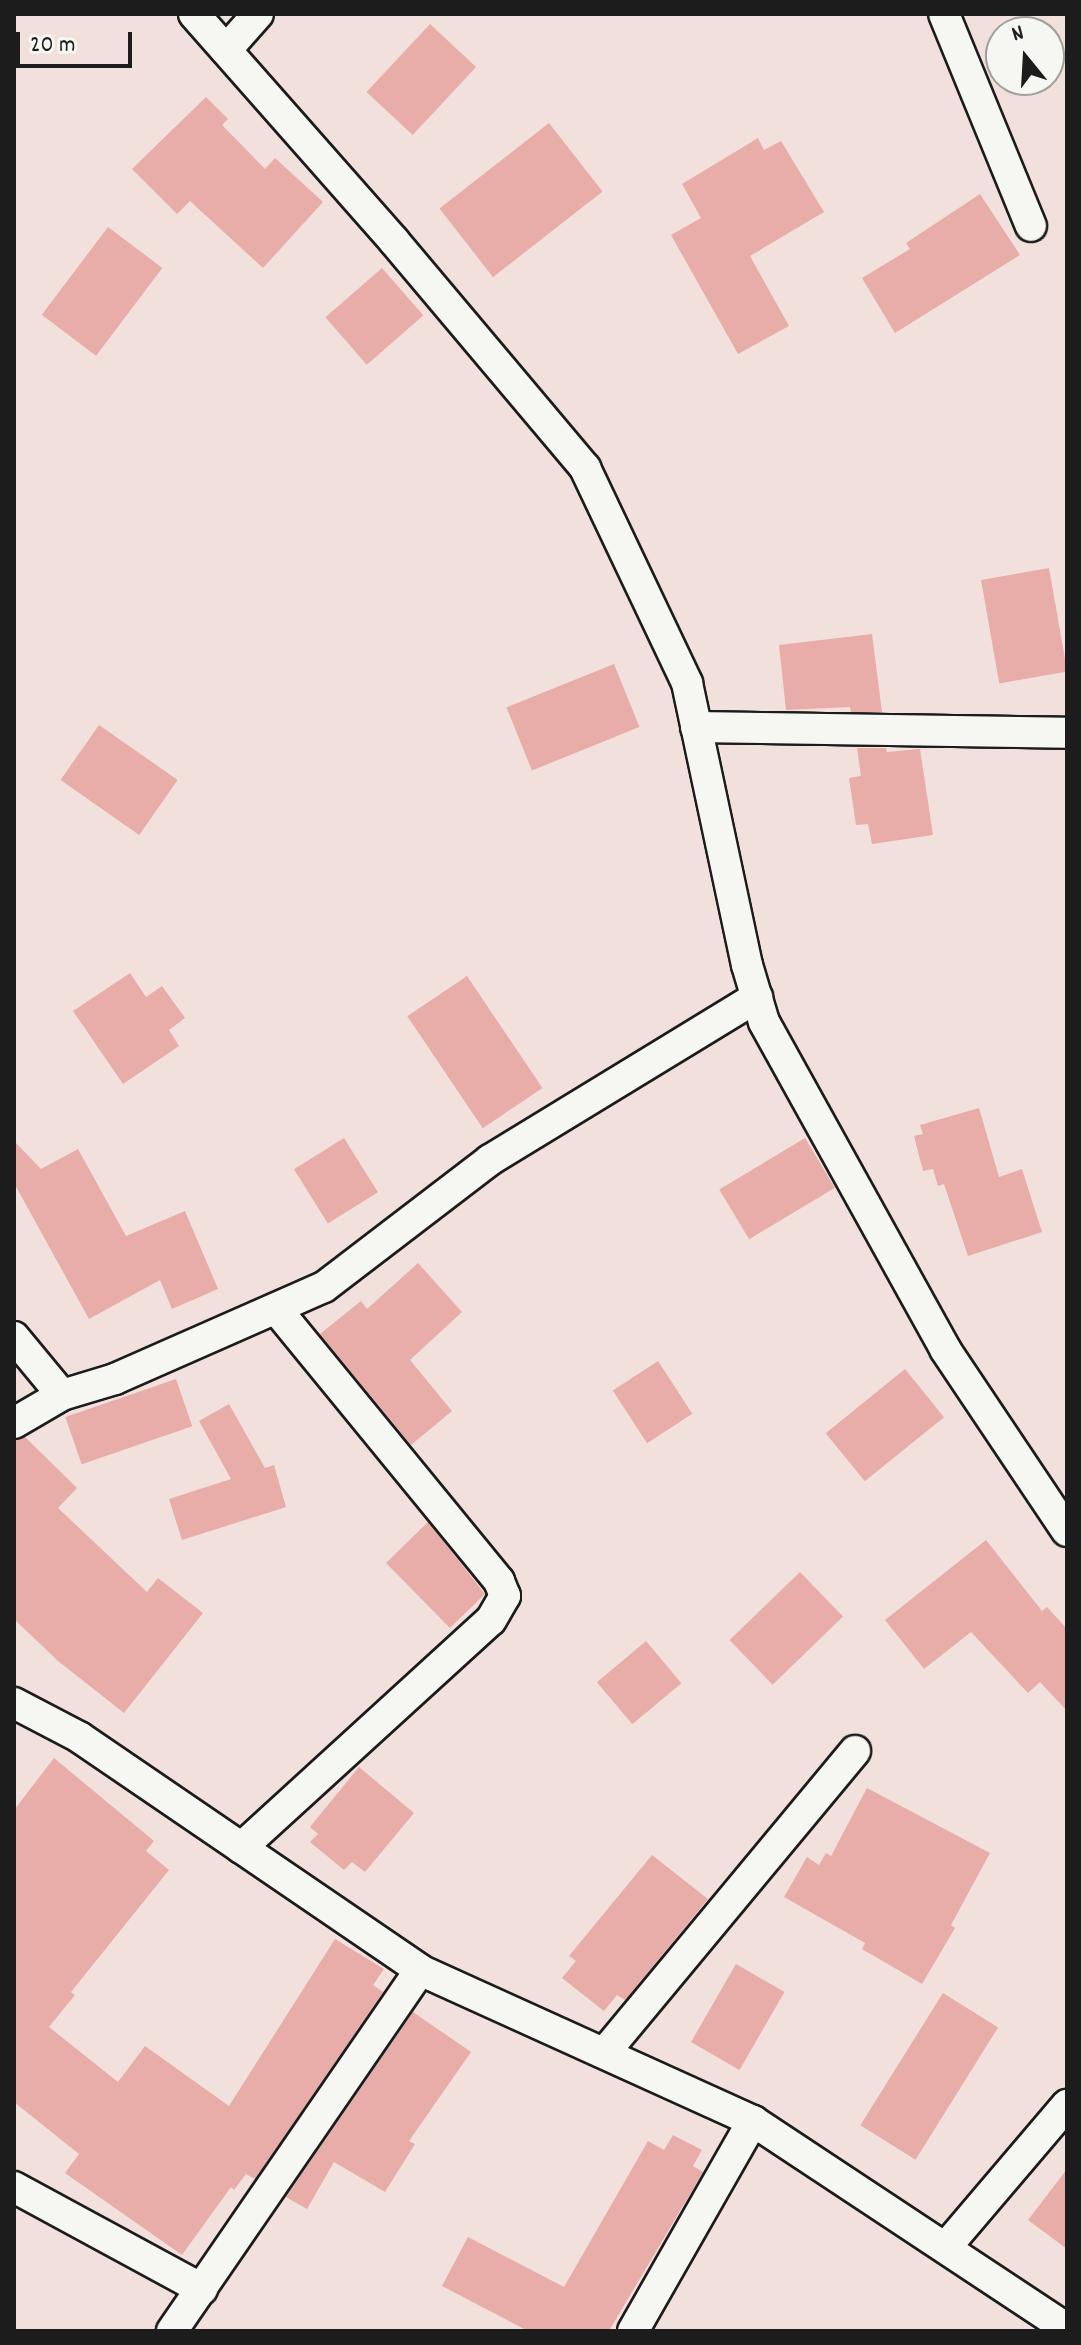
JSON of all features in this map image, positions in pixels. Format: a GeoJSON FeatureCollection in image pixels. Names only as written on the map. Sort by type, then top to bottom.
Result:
{"type":"FeatureCollection","features":[{"type":"Feature","properties":{"kind":"street"},"geometry":{"type":"LineString","coordinates":[[194,14],[394,241],[585,468],[687,683],[764,1022],[945,1349],[1067,1531]]}},
{"type":"Feature","properties":{"kind":"street"},"geometry":{"type":"LineString","coordinates":[[226,50],[258,14]]}},
{"type":"Feature","properties":{"kind":"street"},"geometry":{"type":"LineString","coordinates":[[944,14],[1031,226]]}},
{"type":"Feature","properties":{"kind":"street"},"geometry":{"type":"LineString","coordinates":[[696,727],[1067,733]]}},
{"type":"Feature","properties":{"kind":"street"},"geometry":{"type":"LineString","coordinates":[[14,1423],[62,1395],[115,1379],[278,1311],[324,1287],[490,1160],[757,997]]}},
{"type":"Feature","properties":{"kind":"street"},"geometry":{"type":"LineString","coordinates":[[241,1848],[491,1620],[505,1596],[499,1581],[278,1311]]}},
{"type":"Feature","properties":{"kind":"street"},"geometry":{"type":"LineString","coordinates":[[14,1337],[62,1395]]}},
{"type":"Feature","properties":{"kind":"street"},"geometry":{"type":"LineString","coordinates":[[14,1703],[79,1737],[420,1970],[606,2051],[753,2121],[1067,2329]]}},
{"type":"Feature","properties":{"kind":"street"},"geometry":{"type":"LineString","coordinates":[[606,2051],[855,1751]]}},
{"type":"Feature","properties":{"kind":"street"},"geometry":{"type":"LineString","coordinates":[[172,2331],[420,1970]]}},
{"type":"Feature","properties":{"kind":"street"},"geometry":{"type":"LineString","coordinates":[[946,2247],[1067,2105]]}},
{"type":"Feature","properties":{"kind":"street"},"geometry":{"type":"LineString","coordinates":[[633,2331],[753,2121]]}},
{"type":"Feature","properties":{"kind":"street"},"geometry":{"type":"LineString","coordinates":[[14,2187],[202,2289]]}},
{"type":"Feature","properties":{"kind":"building"},"geometry":{"type":"Polygon","coordinates":[[[430,24],[476,67],[413,135],[367,92],[430,24]]]}},
{"type":"Feature","properties":{"kind":"building"},"geometry":{"type":"Polygon","coordinates":[[[206,97],[228,119],[222,125],[265,169],[275,158],[323,202],[263,268],[190,201],[177,214],[132,169],[206,97]]]}},
{"type":"Feature","properties":{"kind":"building"},"geometry":{"type":"Polygon","coordinates":[[[549,123],[603,192],[493,277],[439,209],[549,123]]]}},
{"type":"Feature","properties":{"kind":"building"},"geometry":{"type":"Polygon","coordinates":[[[758,138],[764,150],[781,141],[824,212],[750,256],[789,326],[738,354],[671,235],[701,218],[682,184],[758,138]]]}},
{"type":"Feature","properties":{"kind":"building"},"geometry":{"type":"Polygon","coordinates":[[[980,194],[1020,255],[895,333],[862,278],[910,249],[906,243],[980,194]]]}},
{"type":"Feature","properties":{"kind":"building"},"geometry":{"type":"Polygon","coordinates":[[[108,227],[162,268],[96,356],[42,315],[108,227]]]}},
{"type":"Feature","properties":{"kind":"building"},"geometry":{"type":"Polygon","coordinates":[[[382,268],[423,316],[367,365],[325,317],[382,268]]]}},
{"type":"Feature","properties":{"kind":"building"},"geometry":{"type":"Polygon","coordinates":[[[1049,568],[1067,671],[999,683],[981,580],[1049,568]]]}},
{"type":"Feature","properties":{"kind":"building"},"geometry":{"type":"Polygon","coordinates":[[[872,634],[882,712],[851,712],[850,707],[786,710],[779,645],[872,634]]]}},
{"type":"Feature","properties":{"kind":"building"},"geometry":{"type":"Polygon","coordinates":[[[614,664],[639,727],[532,771],[506,707],[614,664]]]}},
{"type":"Feature","properties":{"kind":"building"},"geometry":{"type":"Polygon","coordinates":[[[99,725],[178,780],[139,835],[61,780],[99,725]]]}},
{"type":"Feature","properties":{"kind":"building"},"geometry":{"type":"Polygon","coordinates":[[[857,748],[886,748],[887,752],[920,749],[933,835],[872,844],[868,824],[856,825],[849,778],[861,776],[857,748]]]}},
{"type":"Feature","properties":{"kind":"building"},"geometry":{"type":"Polygon","coordinates":[[[130,973],[146,997],[162,986],[185,1018],[169,1030],[179,1046],[123,1084],[73,1011],[130,973]]]}},
{"type":"Feature","properties":{"kind":"building"},"geometry":{"type":"Polygon","coordinates":[[[467,976],[542,1088],[483,1128],[407,1016],[467,976]]]}},
{"type":"Feature","properties":{"kind":"building"},"geometry":{"type":"Polygon","coordinates":[[[979,1108],[999,1177],[1022,1169],[1042,1232],[968,1256],[944,1184],[938,1186],[933,1169],[923,1171],[914,1136],[923,1134],[920,1125],[979,1108]]]}},
{"type":"Feature","properties":{"kind":"building"},"geometry":{"type":"Polygon","coordinates":[[[344,1138],[378,1192],[328,1224],[294,1169],[344,1138]]]}},
{"type":"Feature","properties":{"kind":"building"},"geometry":{"type":"Polygon","coordinates":[[[805,1138],[835,1188],[749,1239],[719,1190],[805,1138]]]}},
{"type":"Feature","properties":{"kind":"building"},"geometry":{"type":"Polygon","coordinates":[[[14,1141],[41,1169],[78,1149],[126,1236],[185,1211],[218,1289],[172,1309],[160,1280],[89,1319],[14,1183],[14,1141]]]}},
{"type":"Feature","properties":{"kind":"building"},"geometry":{"type":"Polygon","coordinates":[[[418,1263],[462,1312],[410,1360],[452,1411],[411,1445],[320,1334],[361,1301],[367,1309],[418,1263]]]}},
{"type":"Feature","properties":{"kind":"building"},"geometry":{"type":"Polygon","coordinates":[[[658,1361],[692,1414],[647,1443],[613,1390],[658,1361]]]}},
{"type":"Feature","properties":{"kind":"building"},"geometry":{"type":"Polygon","coordinates":[[[905,1369],[944,1417],[865,1481],[826,1433],[905,1369]]]}},
{"type":"Feature","properties":{"kind":"building"},"geometry":{"type":"Polygon","coordinates":[[[176,1379],[192,1426],[82,1464],[65,1417],[176,1379]]]}},
{"type":"Feature","properties":{"kind":"building"},"geometry":{"type":"Polygon","coordinates":[[[229,1404],[265,1468],[274,1465],[286,1507],[182,1540],[169,1499],[231,1479],[199,1421],[229,1404]]]}},
{"type":"Feature","properties":{"kind":"building"},"geometry":{"type":"Polygon","coordinates":[[[25,1437],[77,1488],[58,1508],[147,1592],[158,1578],[203,1613],[124,1713],[58,1661],[14,1619],[14,1441],[25,1437]]]}},
{"type":"Feature","properties":{"kind":"building"},"geometry":{"type":"Polygon","coordinates":[[[428,1522],[485,1594],[450,1628],[386,1563],[428,1522]]]}},
{"type":"Feature","properties":{"kind":"building"},"geometry":{"type":"Polygon","coordinates":[[[986,1540],[1042,1611],[1047,1607],[1067,1629],[1067,1711],[1040,1682],[1028,1693],[971,1632],[924,1669],[885,1620],[986,1540]]]}},
{"type":"Feature","properties":{"kind":"building"},"geometry":{"type":"Polygon","coordinates":[[[800,1572],[843,1617],[773,1685],[730,1640],[800,1572]]]}},
{"type":"Feature","properties":{"kind":"building"},"geometry":{"type":"Polygon","coordinates":[[[646,1641],[681,1683],[632,1724],[597,1682],[646,1641]]]}},
{"type":"Feature","properties":{"kind":"building"},"geometry":{"type":"Polygon","coordinates":[[[54,1758],[154,1841],[146,1851],[169,1870],[71,1992],[75,1995],[49,2027],[118,2082],[145,2046],[229,2106],[335,1939],[384,1969],[373,1985],[383,1992],[255,2179],[246,2174],[234,2190],[231,2187],[182,2255],[65,2173],[79,2154],[14,2102],[14,1810],[54,1758]]]}},
{"type":"Feature","properties":{"kind":"building"},"geometry":{"type":"Polygon","coordinates":[[[359,1767],[414,1813],[365,1872],[352,1862],[344,1870],[310,1842],[318,1834],[310,1827],[359,1767]]]}},
{"type":"Feature","properties":{"kind":"building"},"geometry":{"type":"Polygon","coordinates":[[[867,1788],[990,1853],[951,1925],[955,1928],[922,1984],[862,1949],[865,1943],[784,1897],[807,1857],[819,1865],[826,1853],[831,1856],[867,1788]]]}},
{"type":"Feature","properties":{"kind":"building"},"geometry":{"type":"Polygon","coordinates":[[[652,1855],[708,1899],[625,2000],[617,1995],[604,2011],[562,1978],[576,1961],[569,1956],[652,1855]]]}},
{"type":"Feature","properties":{"kind":"building"},"geometry":{"type":"Polygon","coordinates":[[[736,1964],[784,1992],[739,2070],[691,2042],[736,1964]]]}},
{"type":"Feature","properties":{"kind":"building"},"geometry":{"type":"Polygon","coordinates":[[[943,1993],[998,2027],[915,2160],[860,2125],[943,1993]]]}},
{"type":"Feature","properties":{"kind":"building"},"geometry":{"type":"Polygon","coordinates":[[[413,2012],[471,2052],[409,2141],[415,2144],[385,2192],[334,2162],[307,2209],[286,2197],[413,2012]]]}},
{"type":"Feature","properties":{"kind":"building"},"geometry":{"type":"Polygon","coordinates":[[[673,2135],[702,2150],[693,2166],[703,2172],[609,2331],[528,2331],[442,2286],[468,2237],[564,2287],[648,2141],[664,2150],[673,2135]]]}},
{"type":"Feature","properties":{"kind":"building"},"geometry":{"type":"Polygon","coordinates":[[[1067,2169],[1067,2249],[1028,2220],[1067,2169]]]}}]}
